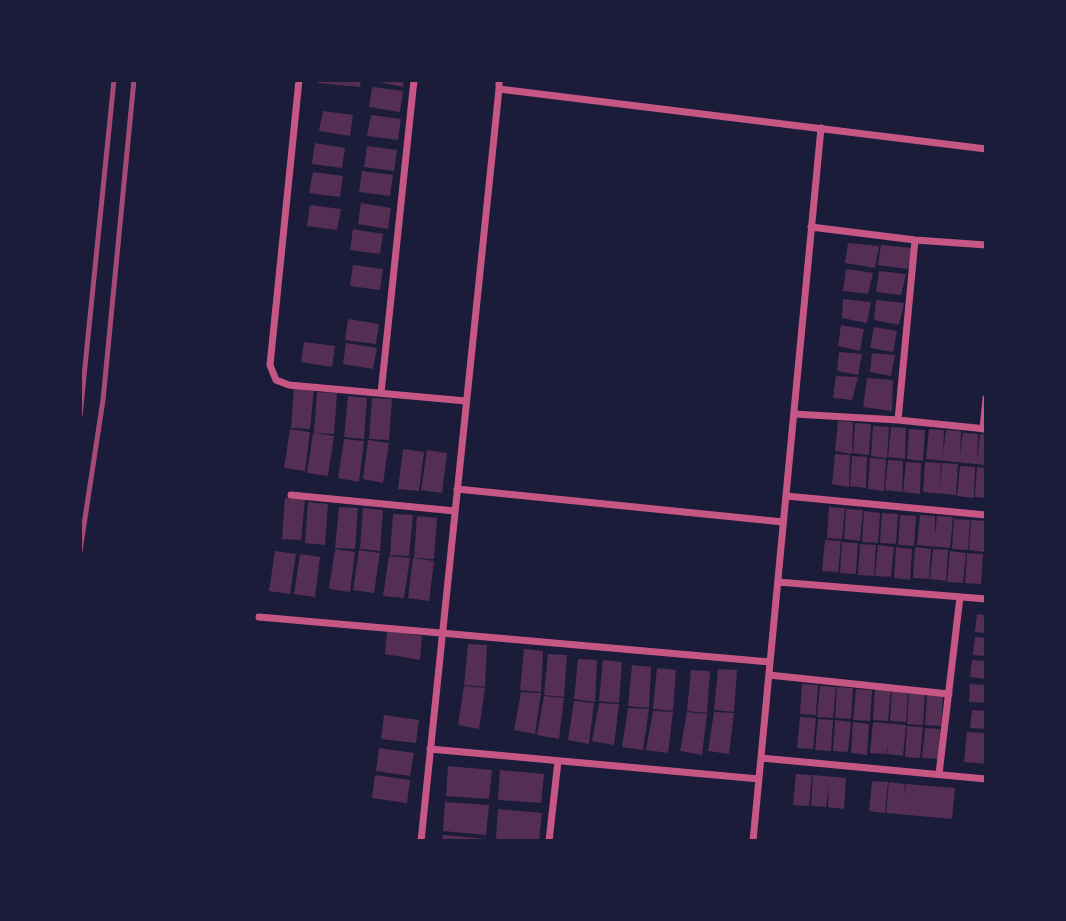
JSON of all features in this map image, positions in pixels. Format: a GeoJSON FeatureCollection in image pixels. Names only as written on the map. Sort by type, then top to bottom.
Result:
{"type":"FeatureCollection","features":[{"type":"Feature","properties":{"kind":"street"},"geometry":{"type":"LineString","coordinates":[[299,80],[270,365],[276,380],[289,385],[466,401]]}},
{"type":"Feature","properties":{"kind":"street"},"geometry":{"type":"LineString","coordinates":[[381,393],[414,80]]}},
{"type":"Feature","properties":{"kind":"street"},"geometry":{"type":"LineString","coordinates":[[421,841],[499,85],[985,149]]}},
{"type":"Feature","properties":{"kind":"street"},"geometry":{"type":"LineString","coordinates":[[753,841],[821,128]]}},
{"type":"Feature","properties":{"kind":"street"},"geometry":{"type":"LineString","coordinates":[[811,227],[915,240],[985,245]]}},
{"type":"Feature","properties":{"kind":"street"},"geometry":{"type":"LineString","coordinates":[[898,420],[915,240]]}},
{"type":"Feature","properties":{"kind":"street"},"geometry":{"type":"LineString","coordinates":[[794,414],[898,420],[984,429],[985,398]]}},
{"type":"Feature","properties":{"kind":"street"},"geometry":{"type":"LineString","coordinates":[[457,489],[783,522]]}},
{"type":"Feature","properties":{"kind":"street"},"geometry":{"type":"LineString","coordinates":[[291,495],[455,511]]}},
{"type":"Feature","properties":{"kind":"street"},"geometry":{"type":"LineString","coordinates":[[786,496],[985,515]]}},
{"type":"Feature","properties":{"kind":"street"},"geometry":{"type":"LineString","coordinates":[[778,582],[985,599]]}},
{"type":"Feature","properties":{"kind":"street"},"geometry":{"type":"LineString","coordinates":[[939,774],[960,597]]}},
{"type":"Feature","properties":{"kind":"street"},"geometry":{"type":"LineString","coordinates":[[259,617],[770,662]]}},
{"type":"Feature","properties":{"kind":"street"},"geometry":{"type":"LineString","coordinates":[[769,675],[948,694]]}},
{"type":"Feature","properties":{"kind":"street"},"geometry":{"type":"LineString","coordinates":[[430,749],[759,779]]}},
{"type":"Feature","properties":{"kind":"street"},"geometry":{"type":"LineString","coordinates":[[761,758],[985,779]]}},
{"type":"Feature","properties":{"kind":"street"},"geometry":{"type":"LineString","coordinates":[[549,841],[558,761]]}},
{"type":"Feature","properties":{"kind":"building"},"geometry":{"type":"Polygon","coordinates":[[[318,80],[361,80],[360,87],[318,83],[318,80]]]}},
{"type":"Feature","properties":{"kind":"building"},"geometry":{"type":"Polygon","coordinates":[[[370,80],[404,80],[403,87],[370,80]]]}},
{"type":"Feature","properties":{"kind":"building"},"geometry":{"type":"Polygon","coordinates":[[[372,87],[403,91],[400,112],[369,107],[372,87]]]}},
{"type":"Feature","properties":{"kind":"building"},"geometry":{"type":"Polygon","coordinates":[[[323,111],[353,115],[350,136],[319,131],[323,111]]]}},
{"type":"Feature","properties":{"kind":"building"},"geometry":{"type":"Polygon","coordinates":[[[371,115],[401,119],[398,140],[367,136],[371,115]]]}},
{"type":"Feature","properties":{"kind":"building"},"geometry":{"type":"Polygon","coordinates":[[[315,143],[345,148],[342,168],[312,164],[315,143]]]}},
{"type":"Feature","properties":{"kind":"building"},"geometry":{"type":"Polygon","coordinates":[[[367,146],[397,150],[394,171],[364,167],[367,146]]]}},
{"type":"Feature","properties":{"kind":"building"},"geometry":{"type":"Polygon","coordinates":[[[362,171],[393,175],[390,196],[359,192],[362,171]]]}},
{"type":"Feature","properties":{"kind":"building"},"geometry":{"type":"Polygon","coordinates":[[[313,172],[343,176],[340,197],[309,193],[313,172]]]}},
{"type":"Feature","properties":{"kind":"building"},"geometry":{"type":"Polygon","coordinates":[[[361,203],[391,208],[388,229],[358,224],[361,203]]]}},
{"type":"Feature","properties":{"kind":"building"},"geometry":{"type":"Polygon","coordinates":[[[310,205],[341,209],[337,230],[307,226],[310,205]]]}},
{"type":"Feature","properties":{"kind":"building"},"geometry":{"type":"Polygon","coordinates":[[[353,229],[383,234],[380,254],[350,250],[353,229]]]}},
{"type":"Feature","properties":{"kind":"building"},"geometry":{"type":"Polygon","coordinates":[[[848,243],[879,246],[875,268],[845,263],[848,243]]]}},
{"type":"Feature","properties":{"kind":"building"},"geometry":{"type":"Polygon","coordinates":[[[881,245],[912,248],[908,269],[878,265],[881,245]]]}},
{"type":"Feature","properties":{"kind":"building"},"geometry":{"type":"Polygon","coordinates":[[[353,265],[383,269],[380,290],[350,286],[353,265]]]}},
{"type":"Feature","properties":{"kind":"building"},"geometry":{"type":"Polygon","coordinates":[[[846,269],[873,273],[868,294],[843,291],[846,269]]]}},
{"type":"Feature","properties":{"kind":"building"},"geometry":{"type":"Polygon","coordinates":[[[879,271],[906,274],[901,295],[876,292],[879,271]]]}},
{"type":"Feature","properties":{"kind":"building"},"geometry":{"type":"Polygon","coordinates":[[[843,299],[871,302],[867,323],[842,318],[843,299]]]}},
{"type":"Feature","properties":{"kind":"building"},"geometry":{"type":"Polygon","coordinates":[[[876,300],[904,303],[899,325],[874,320],[876,300]]]}},
{"type":"Feature","properties":{"kind":"building"},"geometry":{"type":"Polygon","coordinates":[[[348,319],[379,324],[376,344],[345,340],[348,319]]]}},
{"type":"Feature","properties":{"kind":"building"},"geometry":{"type":"Polygon","coordinates":[[[841,325],[864,329],[860,351],[838,346],[841,325]]]}},
{"type":"Feature","properties":{"kind":"building"},"geometry":{"type":"Polygon","coordinates":[[[874,327],[897,331],[893,352],[870,348],[874,327]]]}},
{"type":"Feature","properties":{"kind":"building"},"geometry":{"type":"Polygon","coordinates":[[[304,342],[335,346],[332,367],[301,362],[304,342]]]}},
{"type":"Feature","properties":{"kind":"building"},"geometry":{"type":"Polygon","coordinates":[[[346,343],[377,348],[373,369],[343,364],[346,343]]]}},
{"type":"Feature","properties":{"kind":"building"},"geometry":{"type":"Polygon","coordinates":[[[839,352],[862,354],[858,375],[837,371],[839,352]]]}},
{"type":"Feature","properties":{"kind":"building"},"geometry":{"type":"Polygon","coordinates":[[[872,353],[895,355],[891,376],[870,372],[872,353]]]}},
{"type":"Feature","properties":{"kind":"building"},"geometry":{"type":"Polygon","coordinates":[[[836,376],[858,377],[852,400],[833,398],[836,376]]]}},
{"type":"Feature","properties":{"kind":"building"},"geometry":{"type":"Polygon","coordinates":[[[867,378],[893,380],[892,411],[863,407],[867,378]]]}},
{"type":"Feature","properties":{"kind":"building"},"geometry":{"type":"Polygon","coordinates":[[[294,387],[314,388],[310,429],[291,428],[294,387]]]}},
{"type":"Feature","properties":{"kind":"building"},"geometry":{"type":"Polygon","coordinates":[[[317,392],[337,393],[334,434],[314,433],[317,392]]]}},
{"type":"Feature","properties":{"kind":"building"},"geometry":{"type":"Polygon","coordinates":[[[348,396],[367,398],[364,439],[344,437],[348,396]]]}},
{"type":"Feature","properties":{"kind":"building"},"geometry":{"type":"Polygon","coordinates":[[[372,398],[392,399],[389,440],[369,439],[372,398]]]}},
{"type":"Feature","properties":{"kind":"building"},"geometry":{"type":"Polygon","coordinates":[[[838,421],[853,422],[852,454],[835,451],[838,421]]]}},
{"type":"Feature","properties":{"kind":"building"},"geometry":{"type":"Polygon","coordinates":[[[855,423],[871,424],[869,455],[853,453],[855,423]]]}},
{"type":"Feature","properties":{"kind":"building"},"geometry":{"type":"Polygon","coordinates":[[[873,426],[889,427],[887,458],[871,456],[873,426]]]}},
{"type":"Feature","properties":{"kind":"building"},"geometry":{"type":"Polygon","coordinates":[[[891,427],[906,428],[905,459],[888,457],[891,427]]]}},
{"type":"Feature","properties":{"kind":"building"},"geometry":{"type":"Polygon","coordinates":[[[290,429],[310,432],[305,471],[284,468],[290,429]]]}},
{"type":"Feature","properties":{"kind":"building"},"geometry":{"type":"Polygon","coordinates":[[[909,429],[925,430],[923,461],[907,459],[909,429]]]}},
{"type":"Feature","properties":{"kind":"building"},"geometry":{"type":"Polygon","coordinates":[[[929,429],[944,430],[943,454],[946,430],[961,431],[960,457],[963,433],[978,434],[977,461],[980,434],[986,434],[986,465],[926,459],[929,429]]]}},
{"type":"Feature","properties":{"kind":"building"},"geometry":{"type":"Polygon","coordinates":[[[313,433],[334,436],[328,476],[307,473],[313,433]]]}},
{"type":"Feature","properties":{"kind":"building"},"geometry":{"type":"Polygon","coordinates":[[[344,439],[364,441],[359,482],[338,478],[344,439]]]}},
{"type":"Feature","properties":{"kind":"building"},"geometry":{"type":"Polygon","coordinates":[[[368,440],[389,443],[383,483],[363,479],[368,440]]]}},
{"type":"Feature","properties":{"kind":"building"},"geometry":{"type":"Polygon","coordinates":[[[403,449],[424,452],[419,491],[398,489],[403,449]]]}},
{"type":"Feature","properties":{"kind":"building"},"geometry":{"type":"Polygon","coordinates":[[[427,450],[447,453],[442,493],[421,490],[427,450]]]}},
{"type":"Feature","properties":{"kind":"building"},"geometry":{"type":"Polygon","coordinates":[[[835,454],[850,455],[849,487],[832,484],[835,454]]]}},
{"type":"Feature","properties":{"kind":"building"},"geometry":{"type":"Polygon","coordinates":[[[852,456],[867,457],[866,488],[850,486],[852,456]]]}},
{"type":"Feature","properties":{"kind":"building"},"geometry":{"type":"Polygon","coordinates":[[[870,458],[886,459],[884,491],[868,489],[870,458]]]}},
{"type":"Feature","properties":{"kind":"building"},"geometry":{"type":"Polygon","coordinates":[[[888,460],[903,461],[902,492],[885,490],[888,460]]]}},
{"type":"Feature","properties":{"kind":"building"},"geometry":{"type":"Polygon","coordinates":[[[906,462],[921,463],[920,494],[903,492],[906,462]]]}},
{"type":"Feature","properties":{"kind":"building"},"geometry":{"type":"Polygon","coordinates":[[[925,462],[941,463],[940,489],[942,463],[958,464],[956,495],[923,492],[925,462]]]}},
{"type":"Feature","properties":{"kind":"building"},"geometry":{"type":"Polygon","coordinates":[[[960,466],[975,467],[974,498],[957,496],[960,466]]]}},
{"type":"Feature","properties":{"kind":"building"},"geometry":{"type":"Polygon","coordinates":[[[977,467],[986,468],[986,498],[975,497],[977,467]]]}},
{"type":"Feature","properties":{"kind":"building"},"geometry":{"type":"Polygon","coordinates":[[[285,498],[305,499],[301,540],[282,539],[285,498]]]}},
{"type":"Feature","properties":{"kind":"building"},"geometry":{"type":"Polygon","coordinates":[[[308,502],[328,504],[325,545],[305,543],[308,502]]]}},
{"type":"Feature","properties":{"kind":"building"},"geometry":{"type":"Polygon","coordinates":[[[339,507],[358,508],[355,549],[335,548],[339,507]]]}},
{"type":"Feature","properties":{"kind":"building"},"geometry":{"type":"Polygon","coordinates":[[[829,507],[845,508],[842,539],[827,538],[829,507]]]}},
{"type":"Feature","properties":{"kind":"building"},"geometry":{"type":"Polygon","coordinates":[[[363,508],[383,510],[380,551],[360,549],[363,508]]]}},
{"type":"Feature","properties":{"kind":"building"},"geometry":{"type":"Polygon","coordinates":[[[846,509],[863,510],[860,541],[844,539],[846,509]]]}},
{"type":"Feature","properties":{"kind":"building"},"geometry":{"type":"Polygon","coordinates":[[[864,511],[880,513],[878,543],[862,542],[864,511]]]}},
{"type":"Feature","properties":{"kind":"building"},"geometry":{"type":"Polygon","coordinates":[[[882,513],[898,514],[896,544],[880,543],[882,513]]]}},
{"type":"Feature","properties":{"kind":"building"},"geometry":{"type":"Polygon","coordinates":[[[393,514],[413,515],[409,556],[390,555],[393,514]]]}},
{"type":"Feature","properties":{"kind":"building"},"geometry":{"type":"Polygon","coordinates":[[[900,515],[916,516],[914,546],[898,545],[900,515]]]}},
{"type":"Feature","properties":{"kind":"building"},"geometry":{"type":"Polygon","coordinates":[[[920,515],[935,516],[935,535],[937,516],[953,517],[950,548],[917,545],[920,515]]]}},
{"type":"Feature","properties":{"kind":"building"},"geometry":{"type":"Polygon","coordinates":[[[417,516],[437,518],[434,559],[414,558],[417,516]]]}},
{"type":"Feature","properties":{"kind":"building"},"geometry":{"type":"Polygon","coordinates":[[[954,519],[970,520],[968,550],[952,549],[954,519]]]}},
{"type":"Feature","properties":{"kind":"building"},"geometry":{"type":"Polygon","coordinates":[[[971,520],[986,521],[985,552],[969,550],[971,520]]]}},
{"type":"Feature","properties":{"kind":"building"},"geometry":{"type":"Polygon","coordinates":[[[825,540],[841,541],[838,572],[822,571],[825,540]]]}},
{"type":"Feature","properties":{"kind":"building"},"geometry":{"type":"Polygon","coordinates":[[[842,542],[858,543],[856,574],[840,573],[842,542]]]}},
{"type":"Feature","properties":{"kind":"building"},"geometry":{"type":"Polygon","coordinates":[[[860,544],[876,545],[874,576],[858,575],[860,544]]]}},
{"type":"Feature","properties":{"kind":"building"},"geometry":{"type":"Polygon","coordinates":[[[878,545],[894,547],[891,577],[875,576],[878,545]]]}},
{"type":"Feature","properties":{"kind":"building"},"geometry":{"type":"Polygon","coordinates":[[[896,547],[912,549],[910,580],[894,578],[896,547]]]}},
{"type":"Feature","properties":{"kind":"building"},"geometry":{"type":"Polygon","coordinates":[[[915,547],[931,549],[929,579],[913,578],[915,547]]]}},
{"type":"Feature","properties":{"kind":"building"},"geometry":{"type":"Polygon","coordinates":[[[335,549],[355,552],[350,592],[329,589],[335,549]]]}},
{"type":"Feature","properties":{"kind":"building"},"geometry":{"type":"Polygon","coordinates":[[[933,549],[948,550],[946,581],[930,579],[933,549]]]}},
{"type":"Feature","properties":{"kind":"building"},"geometry":{"type":"Polygon","coordinates":[[[359,550],[380,553],[374,593],[353,590],[359,550]]]}},
{"type":"Feature","properties":{"kind":"building"},"geometry":{"type":"Polygon","coordinates":[[[275,551],[296,554],[290,594],[269,591],[275,551]]]}},
{"type":"Feature","properties":{"kind":"building"},"geometry":{"type":"Polygon","coordinates":[[[950,551],[966,553],[963,583],[947,582],[950,551]]]}},
{"type":"Feature","properties":{"kind":"building"},"geometry":{"type":"Polygon","coordinates":[[[967,553],[983,554],[981,584],[965,583],[967,553]]]}},
{"type":"Feature","properties":{"kind":"building"},"geometry":{"type":"Polygon","coordinates":[[[300,554],[320,557],[315,597],[294,594],[300,554]]]}},
{"type":"Feature","properties":{"kind":"building"},"geometry":{"type":"Polygon","coordinates":[[[389,556],[410,558],[404,598],[383,596],[389,556]]]}},
{"type":"Feature","properties":{"kind":"building"},"geometry":{"type":"Polygon","coordinates":[[[413,558],[434,561],[429,601],[408,598],[413,558]]]}},
{"type":"Feature","properties":{"kind":"building"},"geometry":{"type":"Polygon","coordinates":[[[977,614],[986,615],[986,633],[975,632],[977,614]]]}},
{"type":"Feature","properties":{"kind":"building"},"geometry":{"type":"Polygon","coordinates":[[[387,631],[422,636],[420,660],[385,654],[387,631]]]}},
{"type":"Feature","properties":{"kind":"building"},"geometry":{"type":"Polygon","coordinates":[[[975,637],[986,638],[986,656],[973,655],[975,637]]]}},
{"type":"Feature","properties":{"kind":"building"},"geometry":{"type":"Polygon","coordinates":[[[468,644],[487,645],[485,687],[464,685],[468,644]]]}},
{"type":"Feature","properties":{"kind":"building"},"geometry":{"type":"Polygon","coordinates":[[[524,649],[543,651],[541,692],[520,690],[524,649]]]}},
{"type":"Feature","properties":{"kind":"building"},"geometry":{"type":"Polygon","coordinates":[[[548,654],[567,655],[564,697],[544,695],[548,654]]]}},
{"type":"Feature","properties":{"kind":"building"},"geometry":{"type":"Polygon","coordinates":[[[578,659],[597,660],[595,702],[574,699],[578,659]]]}},
{"type":"Feature","properties":{"kind":"building"},"geometry":{"type":"Polygon","coordinates":[[[603,660],[622,662],[619,703],[599,701],[603,660]]]}},
{"type":"Feature","properties":{"kind":"building"},"geometry":{"type":"Polygon","coordinates":[[[972,660],[986,661],[986,679],[970,677],[972,660]]]}},
{"type":"Feature","properties":{"kind":"building"},"geometry":{"type":"Polygon","coordinates":[[[632,665],[651,667],[649,708],[628,706],[632,665]]]}},
{"type":"Feature","properties":{"kind":"building"},"geometry":{"type":"Polygon","coordinates":[[[657,668],[676,670],[673,711],[653,709],[657,668]]]}},
{"type":"Feature","properties":{"kind":"building"},"geometry":{"type":"Polygon","coordinates":[[[718,669],[737,670],[734,712],[714,710],[718,669]]]}},
{"type":"Feature","properties":{"kind":"building"},"geometry":{"type":"Polygon","coordinates":[[[691,670],[710,671],[707,713],[687,711],[691,670]]]}},
{"type":"Feature","properties":{"kind":"building"},"geometry":{"type":"Polygon","coordinates":[[[802,684],[818,685],[816,715],[800,714],[802,684]]]}},
{"type":"Feature","properties":{"kind":"building"},"geometry":{"type":"Polygon","coordinates":[[[970,684],[986,685],[986,703],[969,702],[970,684]]]}},
{"type":"Feature","properties":{"kind":"building"},"geometry":{"type":"Polygon","coordinates":[[[464,686],[485,688],[479,729],[458,725],[464,686]]]}},
{"type":"Feature","properties":{"kind":"building"},"geometry":{"type":"Polygon","coordinates":[[[820,686],[836,687],[833,718],[817,717],[820,686]]]}},
{"type":"Feature","properties":{"kind":"building"},"geometry":{"type":"Polygon","coordinates":[[[837,687],[853,688],[851,719],[835,718],[837,687]]]}},
{"type":"Feature","properties":{"kind":"building"},"geometry":{"type":"Polygon","coordinates":[[[856,689],[872,690],[870,721],[853,720],[856,689]]]}},
{"type":"Feature","properties":{"kind":"building"},"geometry":{"type":"Polygon","coordinates":[[[875,689],[891,690],[888,721],[873,720],[875,689]]]}},
{"type":"Feature","properties":{"kind":"building"},"geometry":{"type":"Polygon","coordinates":[[[892,690],[908,692],[906,722],[890,721],[892,690]]]}},
{"type":"Feature","properties":{"kind":"building"},"geometry":{"type":"Polygon","coordinates":[[[521,692],[541,693],[535,734],[514,730],[521,692]]]}},
{"type":"Feature","properties":{"kind":"building"},"geometry":{"type":"Polygon","coordinates":[[[909,693],[925,694],[923,725],[907,724],[909,693]]]}},
{"type":"Feature","properties":{"kind":"building"},"geometry":{"type":"Polygon","coordinates":[[[927,694],[943,695],[941,726],[925,725],[927,694]]]}},
{"type":"Feature","properties":{"kind":"building"},"geometry":{"type":"Polygon","coordinates":[[[544,696],[564,698],[559,739],[537,735],[544,696]]]}},
{"type":"Feature","properties":{"kind":"building"},"geometry":{"type":"Polygon","coordinates":[[[574,701],[594,703],[589,744],[568,740],[574,701]]]}},
{"type":"Feature","properties":{"kind":"building"},"geometry":{"type":"Polygon","coordinates":[[[599,703],[619,704],[614,745],[592,741],[599,703]]]}},
{"type":"Feature","properties":{"kind":"building"},"geometry":{"type":"Polygon","coordinates":[[[628,708],[649,709],[643,750],[622,747],[628,708]]]}},
{"type":"Feature","properties":{"kind":"building"},"geometry":{"type":"Polygon","coordinates":[[[972,710],[986,711],[986,729],[970,728],[972,710]]]}},
{"type":"Feature","properties":{"kind":"building"},"geometry":{"type":"Polygon","coordinates":[[[653,711],[673,712],[668,753],[646,750],[653,711]]]}},
{"type":"Feature","properties":{"kind":"building"},"geometry":{"type":"Polygon","coordinates":[[[687,712],[707,714],[702,755],[680,751],[687,712]]]}},
{"type":"Feature","properties":{"kind":"building"},"geometry":{"type":"Polygon","coordinates":[[[714,712],[734,713],[729,754],[708,751],[714,712]]]}},
{"type":"Feature","properties":{"kind":"building"},"geometry":{"type":"Polygon","coordinates":[[[384,715],[419,720],[416,743],[381,739],[384,715]]]}},
{"type":"Feature","properties":{"kind":"building"},"geometry":{"type":"Polygon","coordinates":[[[800,717],[816,718],[813,749],[797,748],[800,717]]]}},
{"type":"Feature","properties":{"kind":"building"},"geometry":{"type":"Polygon","coordinates":[[[818,719],[833,720],[831,751],[815,750],[818,719]]]}},
{"type":"Feature","properties":{"kind":"building"},"geometry":{"type":"Polygon","coordinates":[[[835,720],[851,722],[848,752],[833,751],[835,720]]]}},
{"type":"Feature","properties":{"kind":"building"},"geometry":{"type":"Polygon","coordinates":[[[853,722],[869,724],[867,755],[851,753],[853,722]]]}},
{"type":"Feature","properties":{"kind":"building"},"geometry":{"type":"Polygon","coordinates":[[[873,722],[906,725],[903,756],[887,754],[888,745],[886,754],[870,753],[873,722]]]}},
{"type":"Feature","properties":{"kind":"building"},"geometry":{"type":"Polygon","coordinates":[[[907,726],[923,727],[920,758],[905,757],[907,726]]]}},
{"type":"Feature","properties":{"kind":"building"},"geometry":{"type":"Polygon","coordinates":[[[925,728],[940,729],[938,759],[922,758],[925,728]]]}},
{"type":"Feature","properties":{"kind":"building"},"geometry":{"type":"Polygon","coordinates":[[[967,732],[986,733],[986,764],[964,762],[967,732]]]}},
{"type":"Feature","properties":{"kind":"building"},"geometry":{"type":"Polygon","coordinates":[[[379,748],[414,753],[410,776],[376,771],[379,748]]]}},
{"type":"Feature","properties":{"kind":"building"},"geometry":{"type":"Polygon","coordinates":[[[448,766],[492,770],[489,799],[446,796],[448,766]]]}},
{"type":"Feature","properties":{"kind":"building"},"geometry":{"type":"Polygon","coordinates":[[[500,770],[544,774],[541,803],[498,800],[500,770]]]}},
{"type":"Feature","properties":{"kind":"building"},"geometry":{"type":"Polygon","coordinates":[[[796,774],[812,775],[809,806],[793,805],[796,774]]]}},
{"type":"Feature","properties":{"kind":"building"},"geometry":{"type":"Polygon","coordinates":[[[375,775],[410,780],[407,803],[372,798],[375,775]]]}},
{"type":"Feature","properties":{"kind":"building"},"geometry":{"type":"Polygon","coordinates":[[[813,775],[846,778],[844,809],[828,807],[829,785],[826,807],[811,806],[813,775]]]}},
{"type":"Feature","properties":{"kind":"building"},"geometry":{"type":"Polygon","coordinates":[[[872,781],[888,782],[885,813],[869,811],[872,781]]]}},
{"type":"Feature","properties":{"kind":"building"},"geometry":{"type":"Polygon","coordinates":[[[889,782],[905,784],[904,796],[906,784],[955,788],[952,819],[886,813],[889,782]]]}},
{"type":"Feature","properties":{"kind":"building"},"geometry":{"type":"Polygon","coordinates":[[[445,802],[489,805],[486,835],[443,831],[445,802]]]}},
{"type":"Feature","properties":{"kind":"building"},"geometry":{"type":"Polygon","coordinates":[[[498,809],[542,813],[539,841],[496,839],[498,809]]]}},
{"type":"Feature","properties":{"kind":"building"},"geometry":{"type":"Polygon","coordinates":[[[443,835],[488,839],[488,841],[442,841],[443,835]]]}},
{"type":"Feature","properties":{"kind":"railway"},"geometry":{"type":"LineString","coordinates":[[80,416],[114,80]]}},
{"type":"Feature","properties":{"kind":"railway"},"geometry":{"type":"LineString","coordinates":[[80,551],[103,400],[134,80]]}}]}
